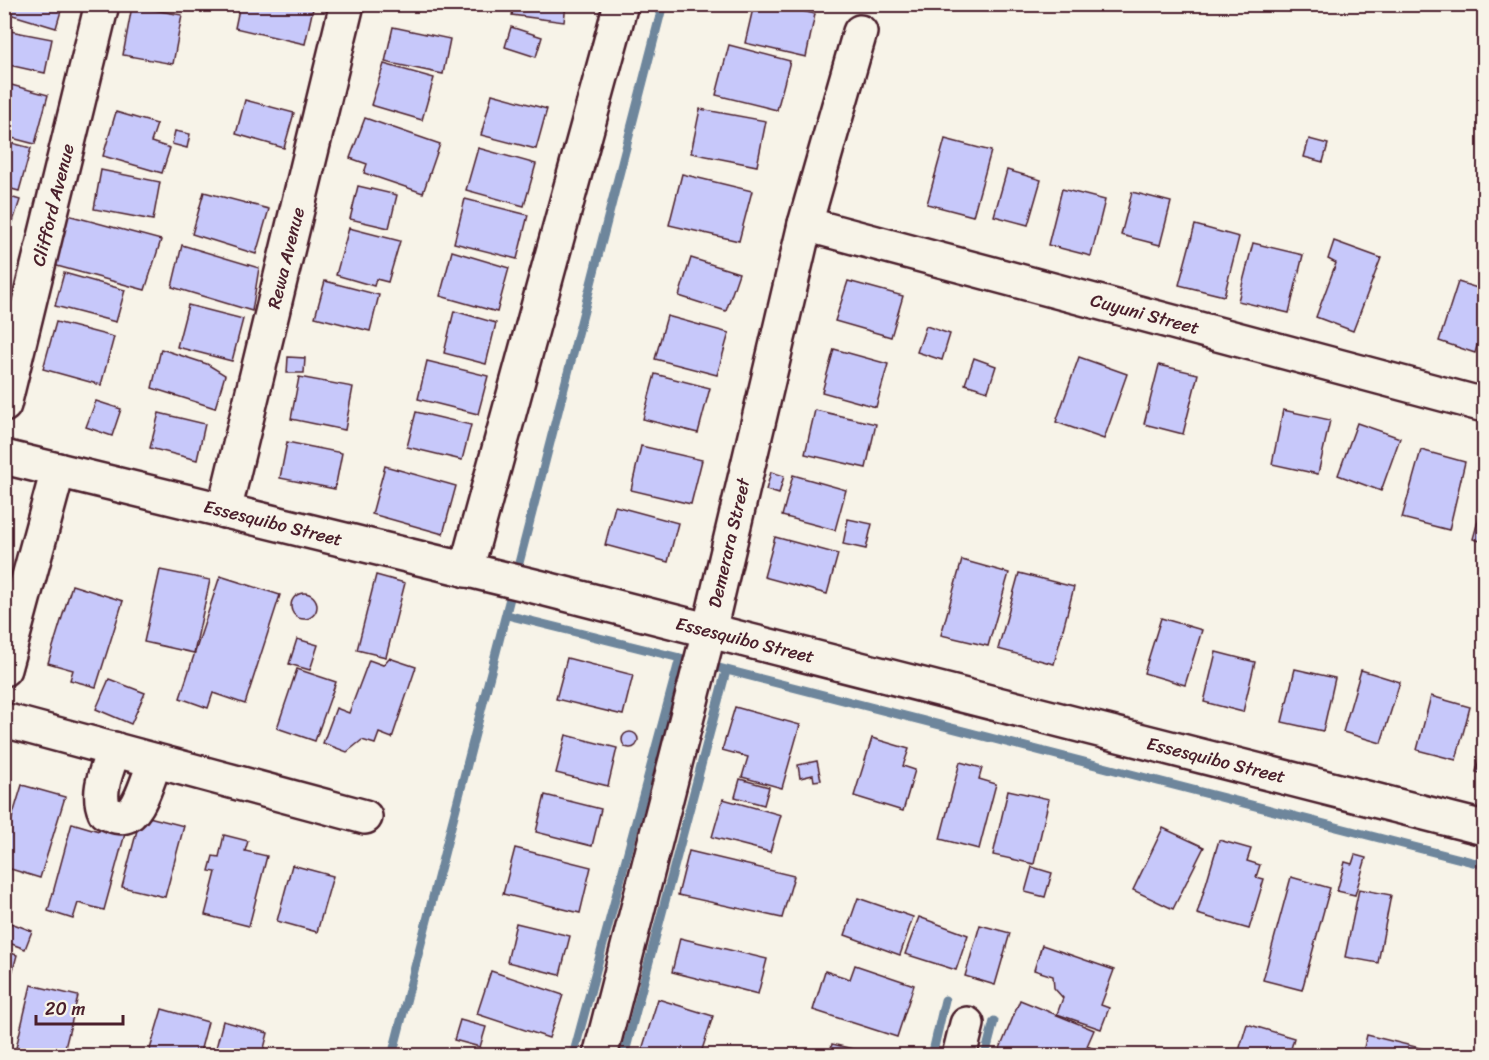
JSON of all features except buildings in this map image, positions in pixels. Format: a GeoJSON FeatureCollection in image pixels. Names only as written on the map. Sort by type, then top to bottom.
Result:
{"type":"FeatureCollection","features":[{"type":"Feature","properties":{"kind":"street","name":"Clifford Avenue"},"geometry":{"type":"LineString","coordinates":[[4,405],[102,4]]}},
{"type":"Feature","properties":{"kind":"street","name":"Rewa Avenue"},"geometry":{"type":"LineString","coordinates":[[224,511],[347,4]]}},
{"type":"Feature","properties":{"kind":"street"},"geometry":{"type":"LineString","coordinates":[[477,572],[621,4]]}},
{"type":"Feature","properties":{"kind":"street","name":"Demerara Street"},"geometry":{"type":"LineString","coordinates":[[600,1056],[709,631],[805,224],[860,32]]}},
{"type":"Feature","properties":{"kind":"street","name":"Cuyuni Street"},"geometry":{"type":"LineString","coordinates":[[805,224],[1485,405]]}},
{"type":"Feature","properties":{"kind":"street","name":"Essesquibo Street"},"geometry":{"type":"LineString","coordinates":[[4,457],[538,587],[1485,828]]}},
{"type":"Feature","properties":{"kind":"street"},"geometry":{"type":"LineString","coordinates":[[4,669],[58,470]]}},
{"type":"Feature","properties":{"kind":"street"},"geometry":{"type":"LineString","coordinates":[[4,720],[365,817]]}},
{"type":"Feature","properties":{"kind":"street"},"geometry":{"type":"LineString","coordinates":[[114,749],[101,791],[100,802],[105,812],[116,817],[128,815],[136,808],[155,761]]}},
{"type":"Feature","properties":{"kind":"street"},"geometry":{"type":"LineString","coordinates":[[958,1056],[967,1024]]}},
{"type":"Feature","properties":{"kind":"waterway"},"geometry":{"type":"LineString","coordinates":[[392,1056],[663,4]]}},
{"type":"Feature","properties":{"kind":"waterway"},"geometry":{"type":"LineString","coordinates":[[507,615],[680,658],[573,1056]]}},
{"type":"Feature","properties":{"kind":"waterway"},"geometry":{"type":"LineString","coordinates":[[680,658],[1484,865]]}},
{"type":"Feature","properties":{"kind":"waterway"},"geometry":{"type":"LineString","coordinates":[[624,1056],[726,671]]}},
{"type":"Feature","properties":{"kind":"waterway"},"geometry":{"type":"LineString","coordinates":[[932,1056],[945,1000]]}},
{"type":"Feature","properties":{"kind":"waterway"},"geometry":{"type":"LineString","coordinates":[[985,1056],[994,1021]]}}]}
